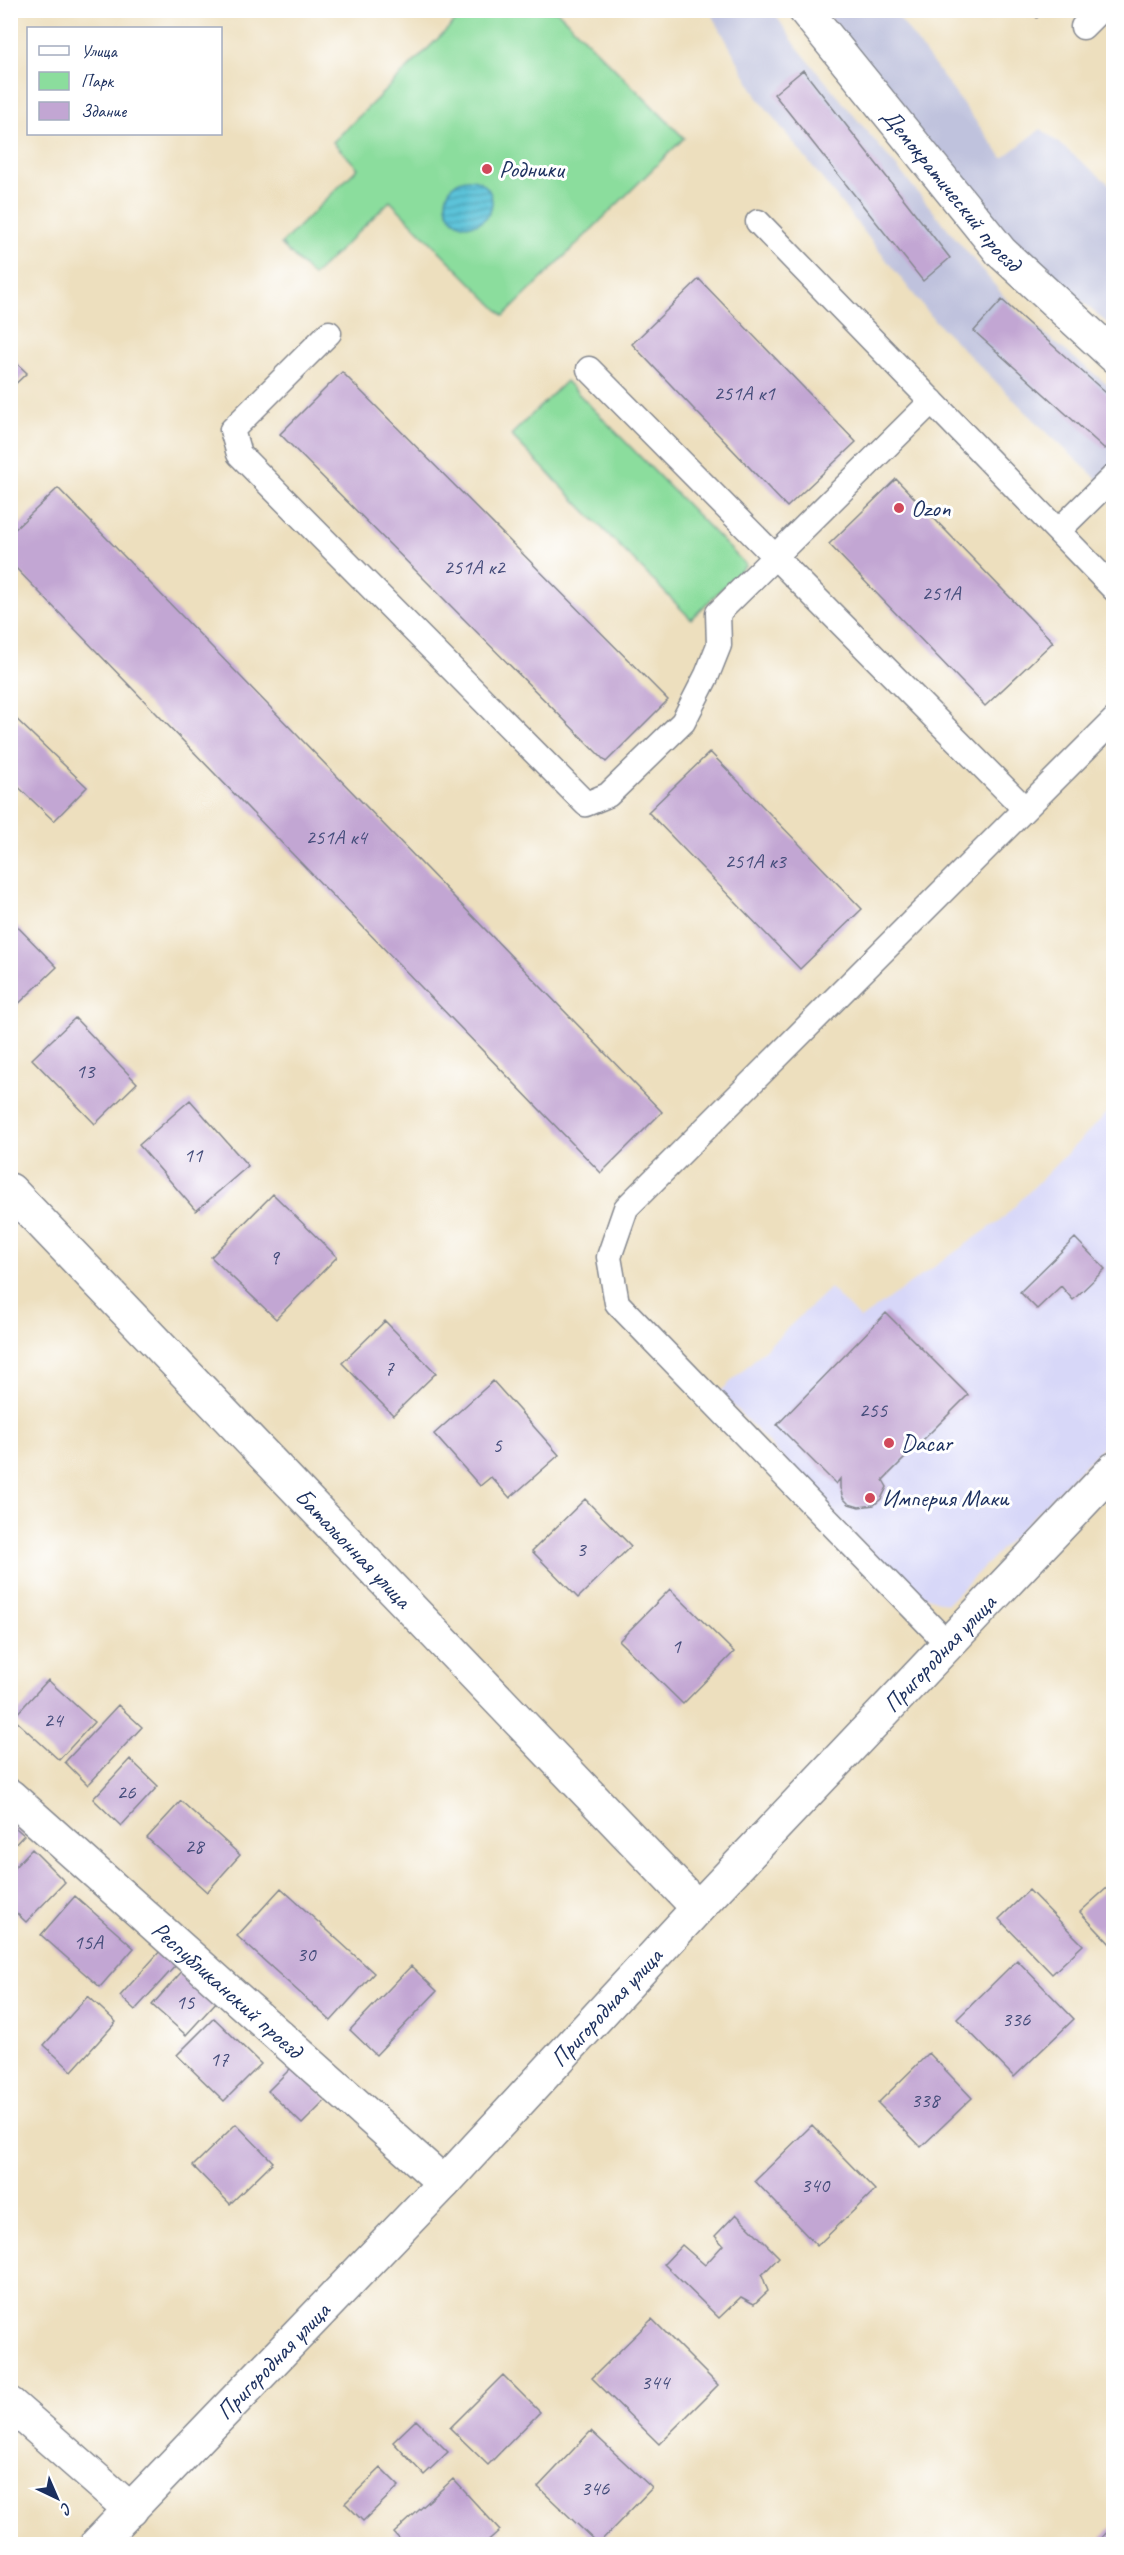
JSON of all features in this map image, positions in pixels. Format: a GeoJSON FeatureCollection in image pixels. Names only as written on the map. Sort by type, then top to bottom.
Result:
{"type":"FeatureCollection","features":[{"type":"Feature","properties":{"kind":"street","name":"Демократический проезд"},"geometry":{"type":"LineString","coordinates":[[805,10],[1002,252],[1113,356]]}},
{"type":"Feature","properties":{"kind":"street","name":"Батальонная улица"},"geometry":{"type":"LineString","coordinates":[[10,1190],[698,1908]]}},
{"type":"Feature","properties":{"kind":"street","name":"Пригородная улица"},"geometry":{"type":"LineString","coordinates":[[98,2544],[444,2182],[698,1908],[1113,1469]]}},
{"type":"Feature","properties":{"kind":"street","name":"Республиканский проезд"},"geometry":{"type":"LineString","coordinates":[[10,1796],[444,2182]]}},
{"type":"Feature","properties":{"kind":"street"},"geometry":{"type":"LineString","coordinates":[[10,2404],[131,2510]]}},
{"type":"Feature","properties":{"kind":"lane"},"geometry":{"type":"LineString","coordinates":[[758,222],[1113,589]]}},
{"type":"Feature","properties":{"kind":"lane"},"geometry":{"type":"LineString","coordinates":[[329,333],[232,430],[239,454],[586,804],[608,795],[683,722],[707,675],[719,645],[718,613],[932,402]]}},
{"type":"Feature","properties":{"kind":"lane"},"geometry":{"type":"LineString","coordinates":[[589,369],[1024,809]]}},
{"type":"Feature","properties":{"kind":"lane"},"geometry":{"type":"LineString","coordinates":[[1058,531],[1113,476]]}},
{"type":"Feature","properties":{"kind":"lane"},"geometry":{"type":"LineString","coordinates":[[948,1644],[617,1303],[609,1257],[626,1208],[1113,720]]}},
{"type":"Feature","properties":{"kind":"shaded area"},"geometry":{"type":"Polygon","coordinates":[[[710,11],[773,11],[797,47],[1017,312],[1113,389],[1113,494],[1038,424],[934,320],[758,98],[710,11]]]}},
{"type":"Feature","properties":{"kind":"shaded area"},"geometry":{"type":"Polygon","coordinates":[[[825,11],[894,11],[1003,158],[1041,129],[1113,187],[1113,328],[986,220],[825,11]]]}},
{"type":"Feature","properties":{"kind":"shaded area"},"geometry":{"type":"Polygon","coordinates":[[[1113,1107],[1113,1436],[947,1604],[908,1590],[720,1392],[830,1288],[860,1319],[1002,1219],[1113,1107]]]}},
{"type":"Feature","properties":{"kind":"green space"},"geometry":{"type":"Polygon","coordinates":[[[466,11],[557,11],[684,138],[504,316],[390,201],[313,276],[281,244],[358,168],[333,142],[466,11]]]}},
{"type":"Feature","properties":{"kind":"green space"},"geometry":{"type":"Polygon","coordinates":[[[566,381],[746,565],[691,619],[511,435],[566,381]]]}},
{"type":"Feature","properties":{"kind":"water"},"geometry":{"type":"Polygon","coordinates":[[[469,179],[485,186],[492,202],[485,218],[469,225],[453,218],[446,202],[453,186],[469,179]]]}},
{"type":"Feature","properties":{"kind":"building"},"geometry":{"type":"Polygon","coordinates":[[[1030,10],[1045,10],[1037,18],[1030,10]]]}},
{"type":"Feature","properties":{"kind":"building"},"geometry":{"type":"Polygon","coordinates":[[[803,70],[950,258],[923,281],[774,94],[803,70]]]}},
{"type":"Feature","properties":{"kind":"building"},"geometry":{"type":"Polygon","coordinates":[[[699,279],[856,442],[787,507],[632,344],[699,279]]]}},
{"type":"Feature","properties":{"kind":"building"},"geometry":{"type":"Polygon","coordinates":[[[1002,300],[1114,400],[1114,440],[1105,449],[974,331],[1002,300]]]}},
{"type":"Feature","properties":{"kind":"building"},"geometry":{"type":"Polygon","coordinates":[[[10,357],[27,373],[10,389],[10,357]]]}},
{"type":"Feature","properties":{"kind":"building"},"geometry":{"type":"Polygon","coordinates":[[[342,372],[668,700],[606,762],[280,434],[342,372]]]}},
{"type":"Feature","properties":{"kind":"building"},"geometry":{"type":"Polygon","coordinates":[[[896,479],[1053,642],[985,706],[829,544],[896,479]]]}},
{"type":"Feature","properties":{"kind":"building"},"geometry":{"type":"Polygon","coordinates":[[[58,488],[662,1112],[601,1173],[10,562],[10,534],[58,488]]]}},
{"type":"Feature","properties":{"kind":"building"},"geometry":{"type":"Polygon","coordinates":[[[10,713],[87,787],[54,821],[10,779],[10,713]]]}},
{"type":"Feature","properties":{"kind":"building"},"geometry":{"type":"Polygon","coordinates":[[[710,752],[862,909],[800,969],[648,812],[710,752]]]}},
{"type":"Feature","properties":{"kind":"building"},"geometry":{"type":"Polygon","coordinates":[[[10,919],[57,967],[10,1012],[10,919]]]}},
{"type":"Feature","properties":{"kind":"building"},"geometry":{"type":"Polygon","coordinates":[[[75,1018],[137,1083],[95,1124],[32,1059],[75,1018]]]}},
{"type":"Feature","properties":{"kind":"building"},"geometry":{"type":"Polygon","coordinates":[[[190,1100],[248,1166],[196,1211],[139,1145],[190,1100]]]}},
{"type":"Feature","properties":{"kind":"building"},"geometry":{"type":"Polygon","coordinates":[[[273,1194],[337,1257],[276,1319],[211,1257],[273,1194]]]}},
{"type":"Feature","properties":{"kind":"building"},"geometry":{"type":"Polygon","coordinates":[[[1075,1238],[1105,1269],[1073,1300],[1061,1286],[1037,1309],[1020,1292],[1075,1238]]]}},
{"type":"Feature","properties":{"kind":"building"},"geometry":{"type":"Polygon","coordinates":[[[886,1313],[968,1395],[883,1480],[887,1487],[881,1499],[874,1505],[859,1507],[849,1504],[843,1498],[840,1479],[836,1484],[777,1425],[886,1313]]]}},
{"type":"Feature","properties":{"kind":"building"},"geometry":{"type":"Polygon","coordinates":[[[385,1321],[436,1373],[393,1415],[342,1363],[385,1321]]]}},
{"type":"Feature","properties":{"kind":"building"},"geometry":{"type":"Polygon","coordinates":[[[493,1381],[559,1455],[510,1498],[491,1477],[480,1486],[434,1434],[493,1381]]]}},
{"type":"Feature","properties":{"kind":"building"},"geometry":{"type":"Polygon","coordinates":[[[585,1499],[631,1546],[578,1598],[532,1551],[585,1499]]]}},
{"type":"Feature","properties":{"kind":"building"},"geometry":{"type":"Polygon","coordinates":[[[670,1589],[734,1652],[683,1704],[619,1641],[670,1589]]]}},
{"type":"Feature","properties":{"kind":"building"},"geometry":{"type":"Polygon","coordinates":[[[48,1680],[94,1722],[59,1760],[13,1718],[48,1680]]]}},
{"type":"Feature","properties":{"kind":"building"},"geometry":{"type":"Polygon","coordinates":[[[118,1705],[142,1727],[88,1785],[65,1762],[118,1705]]]}},
{"type":"Feature","properties":{"kind":"building"},"geometry":{"type":"Polygon","coordinates":[[[130,1759],[158,1786],[121,1826],[93,1799],[130,1759]]]}},
{"type":"Feature","properties":{"kind":"building"},"geometry":{"type":"Polygon","coordinates":[[[181,1801],[240,1855],[207,1892],[147,1838],[181,1801]]]}},
{"type":"Feature","properties":{"kind":"building"},"geometry":{"type":"Polygon","coordinates":[[[10,1823],[24,1835],[10,1850],[10,1823]]]}},
{"type":"Feature","properties":{"kind":"building"},"geometry":{"type":"Polygon","coordinates":[[[32,1849],[65,1882],[26,1922],[10,1907],[10,1872],[32,1849]]]}},
{"type":"Feature","properties":{"kind":"building"},"geometry":{"type":"Polygon","coordinates":[[[1108,1887],[1114,1893],[1114,1948],[1080,1912],[1108,1887]]]}},
{"type":"Feature","properties":{"kind":"building"},"geometry":{"type":"Polygon","coordinates":[[[281,1888],[374,1973],[331,2021],[237,1936],[281,1888]]]}},
{"type":"Feature","properties":{"kind":"building"},"geometry":{"type":"Polygon","coordinates":[[[1029,1890],[1083,1945],[1052,1974],[999,1919],[1029,1890]]]}},
{"type":"Feature","properties":{"kind":"building"},"geometry":{"type":"Polygon","coordinates":[[[75,1896],[134,1948],[100,1987],[41,1935],[75,1896]]]}},
{"type":"Feature","properties":{"kind":"building"},"geometry":{"type":"Polygon","coordinates":[[[161,1950],[177,1964],[135,2010],[120,1996],[161,1950]]]}},
{"type":"Feature","properties":{"kind":"building"},"geometry":{"type":"Polygon","coordinates":[[[1017,1960],[1074,2019],[1014,2077],[957,2019],[1017,1960]]]}},
{"type":"Feature","properties":{"kind":"building"},"geometry":{"type":"Polygon","coordinates":[[[411,1966],[437,1991],[376,2055],[350,2030],[411,1966]]]}},
{"type":"Feature","properties":{"kind":"building"},"geometry":{"type":"Polygon","coordinates":[[[185,1968],[219,1999],[186,2035],[152,2005],[185,1968]]]}},
{"type":"Feature","properties":{"kind":"building"},"geometry":{"type":"Polygon","coordinates":[[[88,1996],[116,2022],[72,2071],[44,2045],[88,1996]]]}},
{"type":"Feature","properties":{"kind":"building"},"geometry":{"type":"Polygon","coordinates":[[[214,2018],[261,2064],[224,2101],[177,2055],[214,2018]]]}},
{"type":"Feature","properties":{"kind":"building"},"geometry":{"type":"Polygon","coordinates":[[[929,2053],[972,2098],[921,2147],[878,2103],[929,2053]]]}},
{"type":"Feature","properties":{"kind":"building"},"geometry":{"type":"Polygon","coordinates":[[[293,2066],[327,2099],[302,2124],[268,2091],[293,2066]]]}},
{"type":"Feature","properties":{"kind":"building"},"geometry":{"type":"Polygon","coordinates":[[[236,2124],[273,2162],[230,2204],[193,2166],[236,2124]]]}},
{"type":"Feature","properties":{"kind":"building"},"geometry":{"type":"Polygon","coordinates":[[[812,2125],[875,2190],[817,2246],[755,2181],[812,2125]]]}},
{"type":"Feature","properties":{"kind":"building"},"geometry":{"type":"Polygon","coordinates":[[[736,2214],[779,2257],[762,2275],[768,2291],[754,2304],[741,2297],[719,2318],[664,2264],[682,2245],[705,2265],[723,2245],[715,2236],[736,2214]]]}},
{"type":"Feature","properties":{"kind":"building"},"geometry":{"type":"Polygon","coordinates":[[[652,2319],[718,2385],[659,2444],[592,2378],[652,2319]]]}},
{"type":"Feature","properties":{"kind":"building"},"geometry":{"type":"Polygon","coordinates":[[[503,2375],[540,2412],[488,2465],[450,2428],[503,2375]]]}},
{"type":"Feature","properties":{"kind":"building"},"geometry":{"type":"Polygon","coordinates":[[[416,2420],[448,2452],[424,2475],[393,2442],[416,2420]]]}},
{"type":"Feature","properties":{"kind":"building"},"geometry":{"type":"Polygon","coordinates":[[[591,2431],[652,2488],[598,2544],[538,2487],[591,2431]]]}},
{"type":"Feature","properties":{"kind":"building"},"geometry":{"type":"Polygon","coordinates":[[[381,2468],[399,2486],[363,2521],[345,2503],[381,2468]]]}},
{"type":"Feature","properties":{"kind":"building"},"geometry":{"type":"Polygon","coordinates":[[[453,2479],[500,2530],[484,2544],[404,2544],[394,2533],[453,2479]]]}},
{"type":"Feature","properties":{"kind":"building"},"geometry":{"type":"Polygon","coordinates":[[[1114,2526],[1114,2544],[1107,2544],[1101,2538],[1114,2526]]]}},
{"type":"Feature","properties":{"kind":"place","name":"Родники"},"geometry":{"type":"Point","coordinates":[487,169]}},
{"type":"Feature","properties":{"kind":"place","name":"Ozon"},"geometry":{"type":"Point","coordinates":[899,508]}},
{"type":"Feature","properties":{"kind":"place","name":"Dacar"},"geometry":{"type":"Point","coordinates":[889,1443]}},
{"type":"Feature","properties":{"kind":"place","name":"Империя Маки"},"geometry":{"type":"Point","coordinates":[870,1498]}}]}
